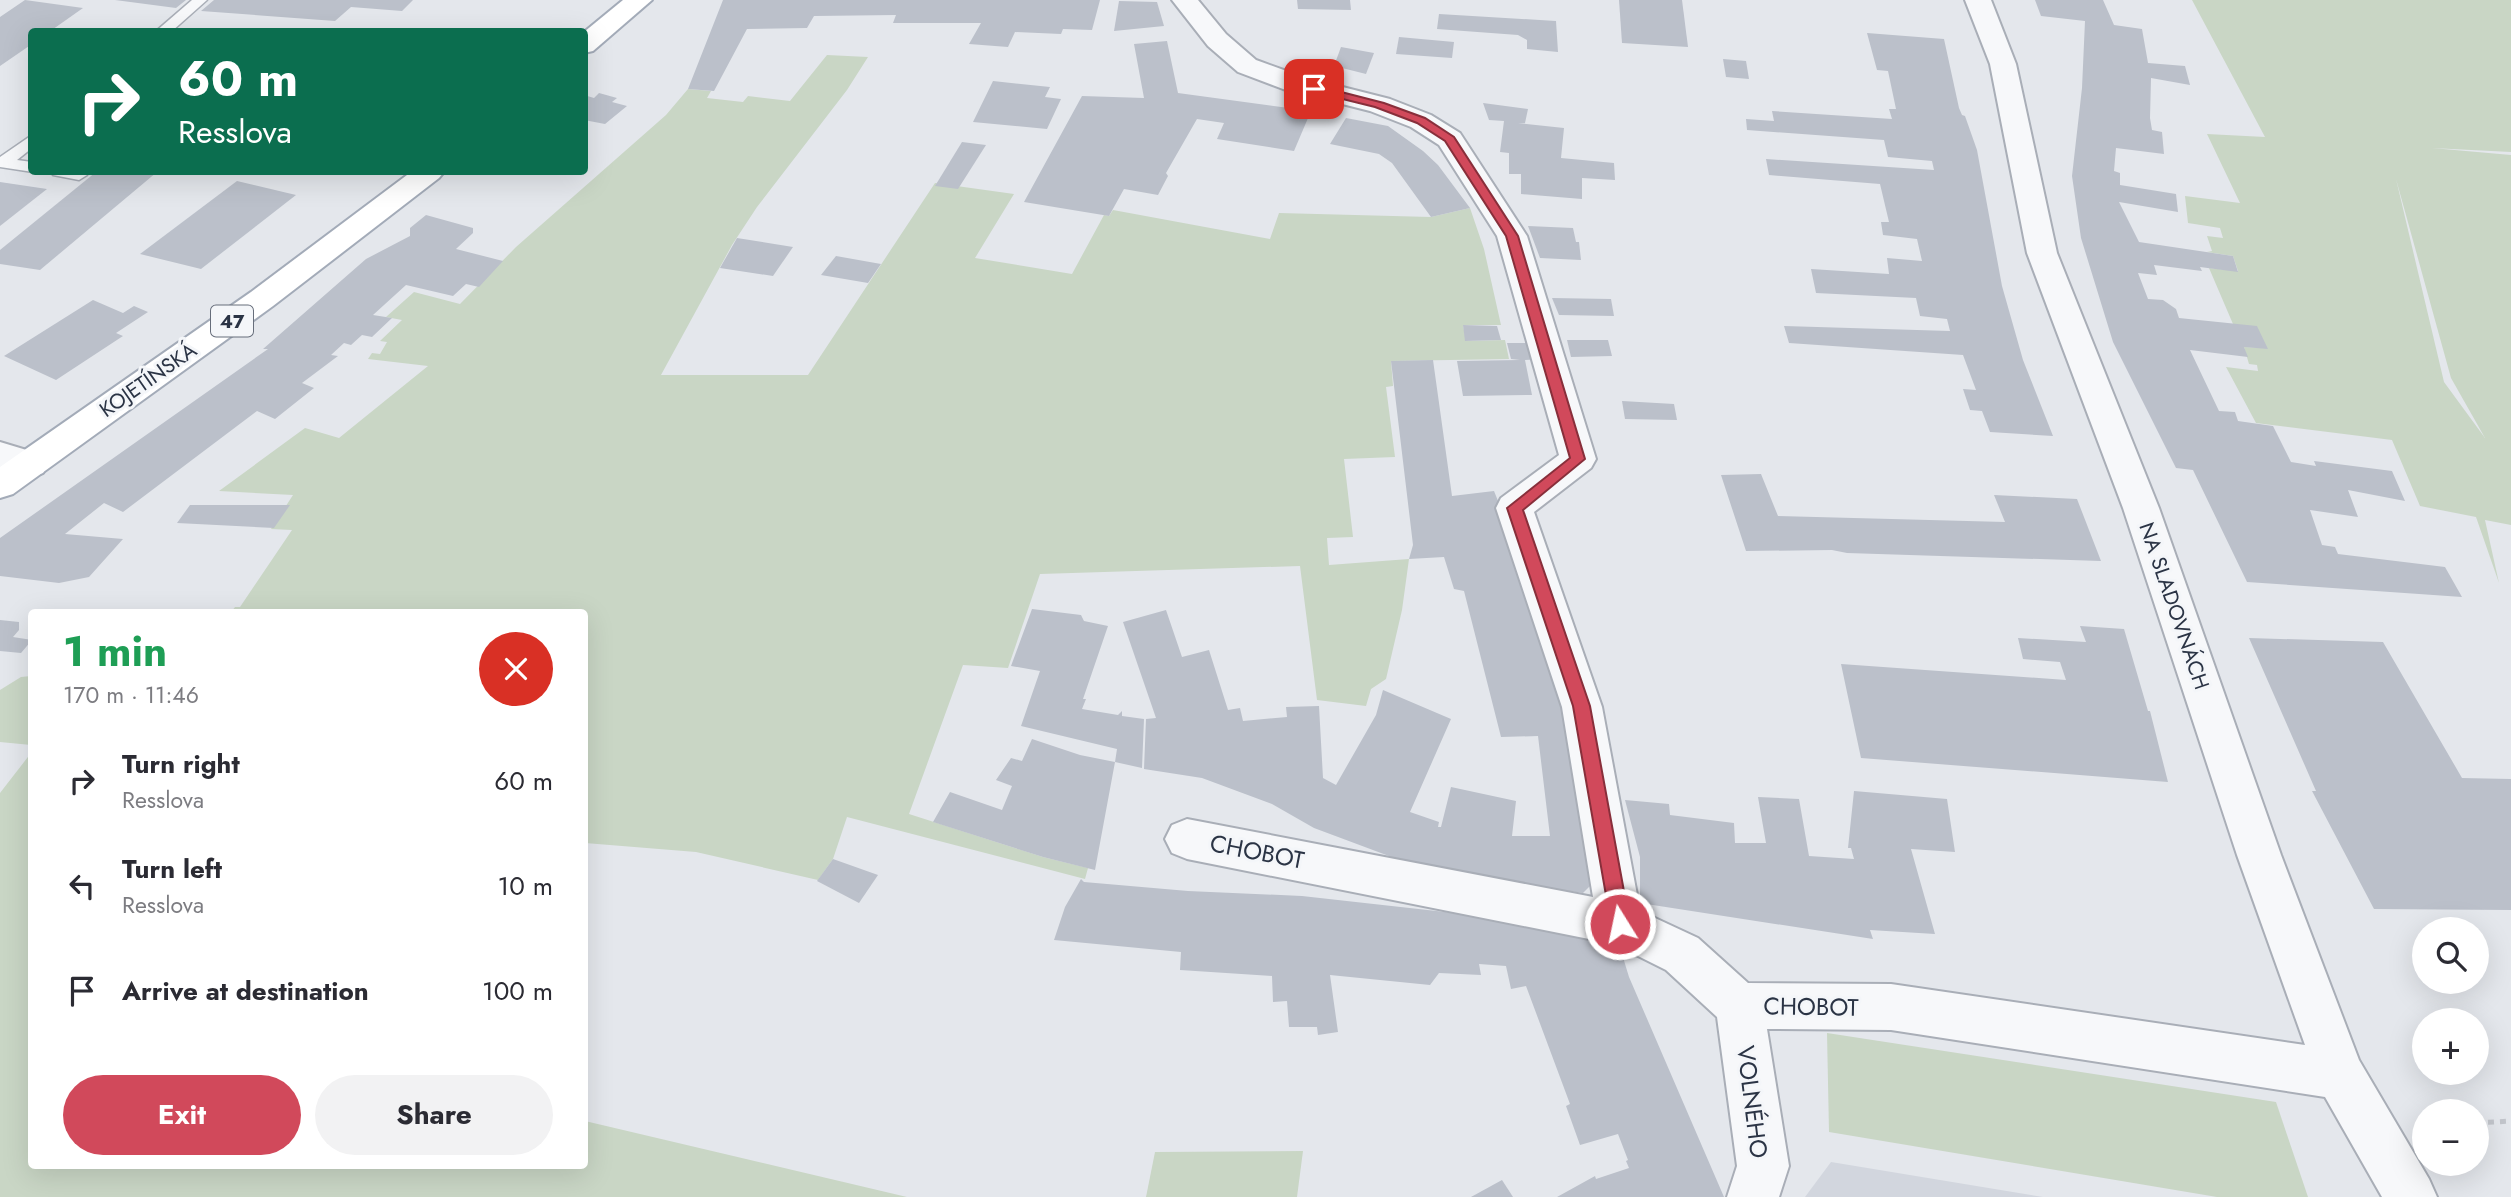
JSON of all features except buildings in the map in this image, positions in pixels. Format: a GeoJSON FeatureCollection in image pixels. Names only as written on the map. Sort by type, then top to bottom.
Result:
{"type":"FeatureCollection","features":[{"type":"Feature","properties":{"kind":"main road"},"geometry":{"type":"LineString","coordinates":[[588,42],[639,0]]}},
{"type":"Feature","properties":{"kind":"main road","name":"KOJETÍNSKÁ"},"geometry":{"type":"LineString","coordinates":[[0,485],[15,459],[262,299],[425,175]]}},
{"type":"Feature","properties":{"kind":"street"},"geometry":{"type":"LineString","coordinates":[[1185,0],[1217,40],[1247,66],[1293,83],[1380,105],[1421,121],[1450,139],[1512,236],[1578,459],[1514,508],[1582,706],[1620,924]]}},
{"type":"Feature","properties":{"kind":"street","name":"NA SLADOVNÁCH"},"geometry":{"type":"LineString","coordinates":[[1978,0],[2003,64],[2042,253],[2141,508],[2259,855],[2340,1075],[2411,1197]]}},
{"type":"Feature","properties":{"kind":"street","name":"CHOBOT"},"geometry":{"type":"LineString","coordinates":[[1187,839],[1620,924],[1682,954],[1739,1006],[1891,1007],[2340,1075]]}},
{"type":"Feature","properties":{"kind":"street","name":"VOLNÉHO"},"geometry":{"type":"LineString","coordinates":[[1739,1006],[1763,1166],[1752,1197]]}},
{"type":"Feature","properties":{"kind":"lane"},"geometry":{"type":"LineString","coordinates":[[167,28],[200,0]]}},
{"type":"Feature","properties":{"kind":"lane"},"geometry":{"type":"LineString","coordinates":[[2,163],[28,143]]}},
{"type":"Feature","properties":{"kind":"lane"},"geometry":{"type":"LineString","coordinates":[[2,163],[28,166]]}},
{"type":"Feature","properties":{"kind":"path"},"geometry":{"type":"LineString","coordinates":[[2489,1122],[2511,1121]]}},
{"type":"Feature","properties":{"kind":"shaded area"},"geometry":{"type":"Polygon","coordinates":[[[1831,1162],[2043,1197],[1805,1197],[1831,1162]]]}},
{"type":"Feature","properties":{"kind":"green space"},"geometry":{"type":"Polygon","coordinates":[[[2192,0],[2511,0],[2511,152],[2432,148],[2511,155],[2511,525],[2485,520],[2499,583],[2476,517],[2420,506],[2392,440],[2256,423],[2226,367],[2258,371],[2257,365],[2249,364],[2244,347],[2267,348],[2233,324],[2209,268],[2238,271],[2233,256],[2207,252],[2212,251],[2207,236],[2223,238],[2220,228],[2188,223],[2185,196],[2240,203],[2207,134],[2265,137],[2192,0]],[[2396,179],[2444,382],[2485,438],[2451,378],[2396,179]]]}},
{"type":"Feature","properties":{"kind":"green space"},"geometry":{"type":"Polygon","coordinates":[[[827,55],[868,57],[847,90],[757,207],[732,245],[661,375],[808,375],[935,183],[1014,194],[975,258],[1072,274],[1104,215],[1109,216],[1113,210],[1270,239],[1279,213],[1431,217],[1470,208],[1484,249],[1501,325],[1463,325],[1466,341],[1505,340],[1509,359],[1391,361],[1393,386],[1386,387],[1395,457],[1344,459],[1353,537],[1327,538],[1329,565],[1409,559],[1402,610],[1386,679],[1371,689],[1366,706],[1317,700],[1300,566],[1040,574],[1008,668],[963,665],[909,814],[1043,857],[1088,868],[1085,879],[847,817],[833,859],[818,880],[696,852],[588,843],[588,609],[233,609],[240,607],[292,530],[271,529],[293,495],[219,491],[305,428],[339,438],[428,366],[368,359],[372,353],[380,354],[387,342],[380,341],[402,320],[386,317],[414,292],[460,304],[516,247],[666,115],[688,89],[711,91],[707,98],[743,102],[748,96],[790,101],[827,55]]]}},
{"type":"Feature","properties":{"kind":"green space"},"geometry":{"type":"Polygon","coordinates":[[[28,676],[28,745],[0,742],[0,690],[21,677],[28,676]]]}},
{"type":"Feature","properties":{"kind":"green space"},"geometry":{"type":"Polygon","coordinates":[[[28,757],[28,1169],[588,1169],[588,1122],[907,1197],[0,1197],[0,793],[28,757]]]}},
{"type":"Feature","properties":{"kind":"green space"},"geometry":{"type":"Polygon","coordinates":[[[1827,1033],[2276,1102],[2308,1197],[2217,1197],[1829,1132],[1827,1033]]]}},
{"type":"Feature","properties":{"kind":"green space"},"geometry":{"type":"Polygon","coordinates":[[[1303,1151],[1297,1197],[1146,1197],[1155,1152],[1303,1151]]]}},
{"type":"Feature","properties":{"kind":"route"},"geometry":{"type":"LineString","coordinates":[[1314,89],[1380,105],[1421,121],[1450,139],[1512,236],[1578,459],[1514,508],[1582,706],[1620,924]]}}]}
